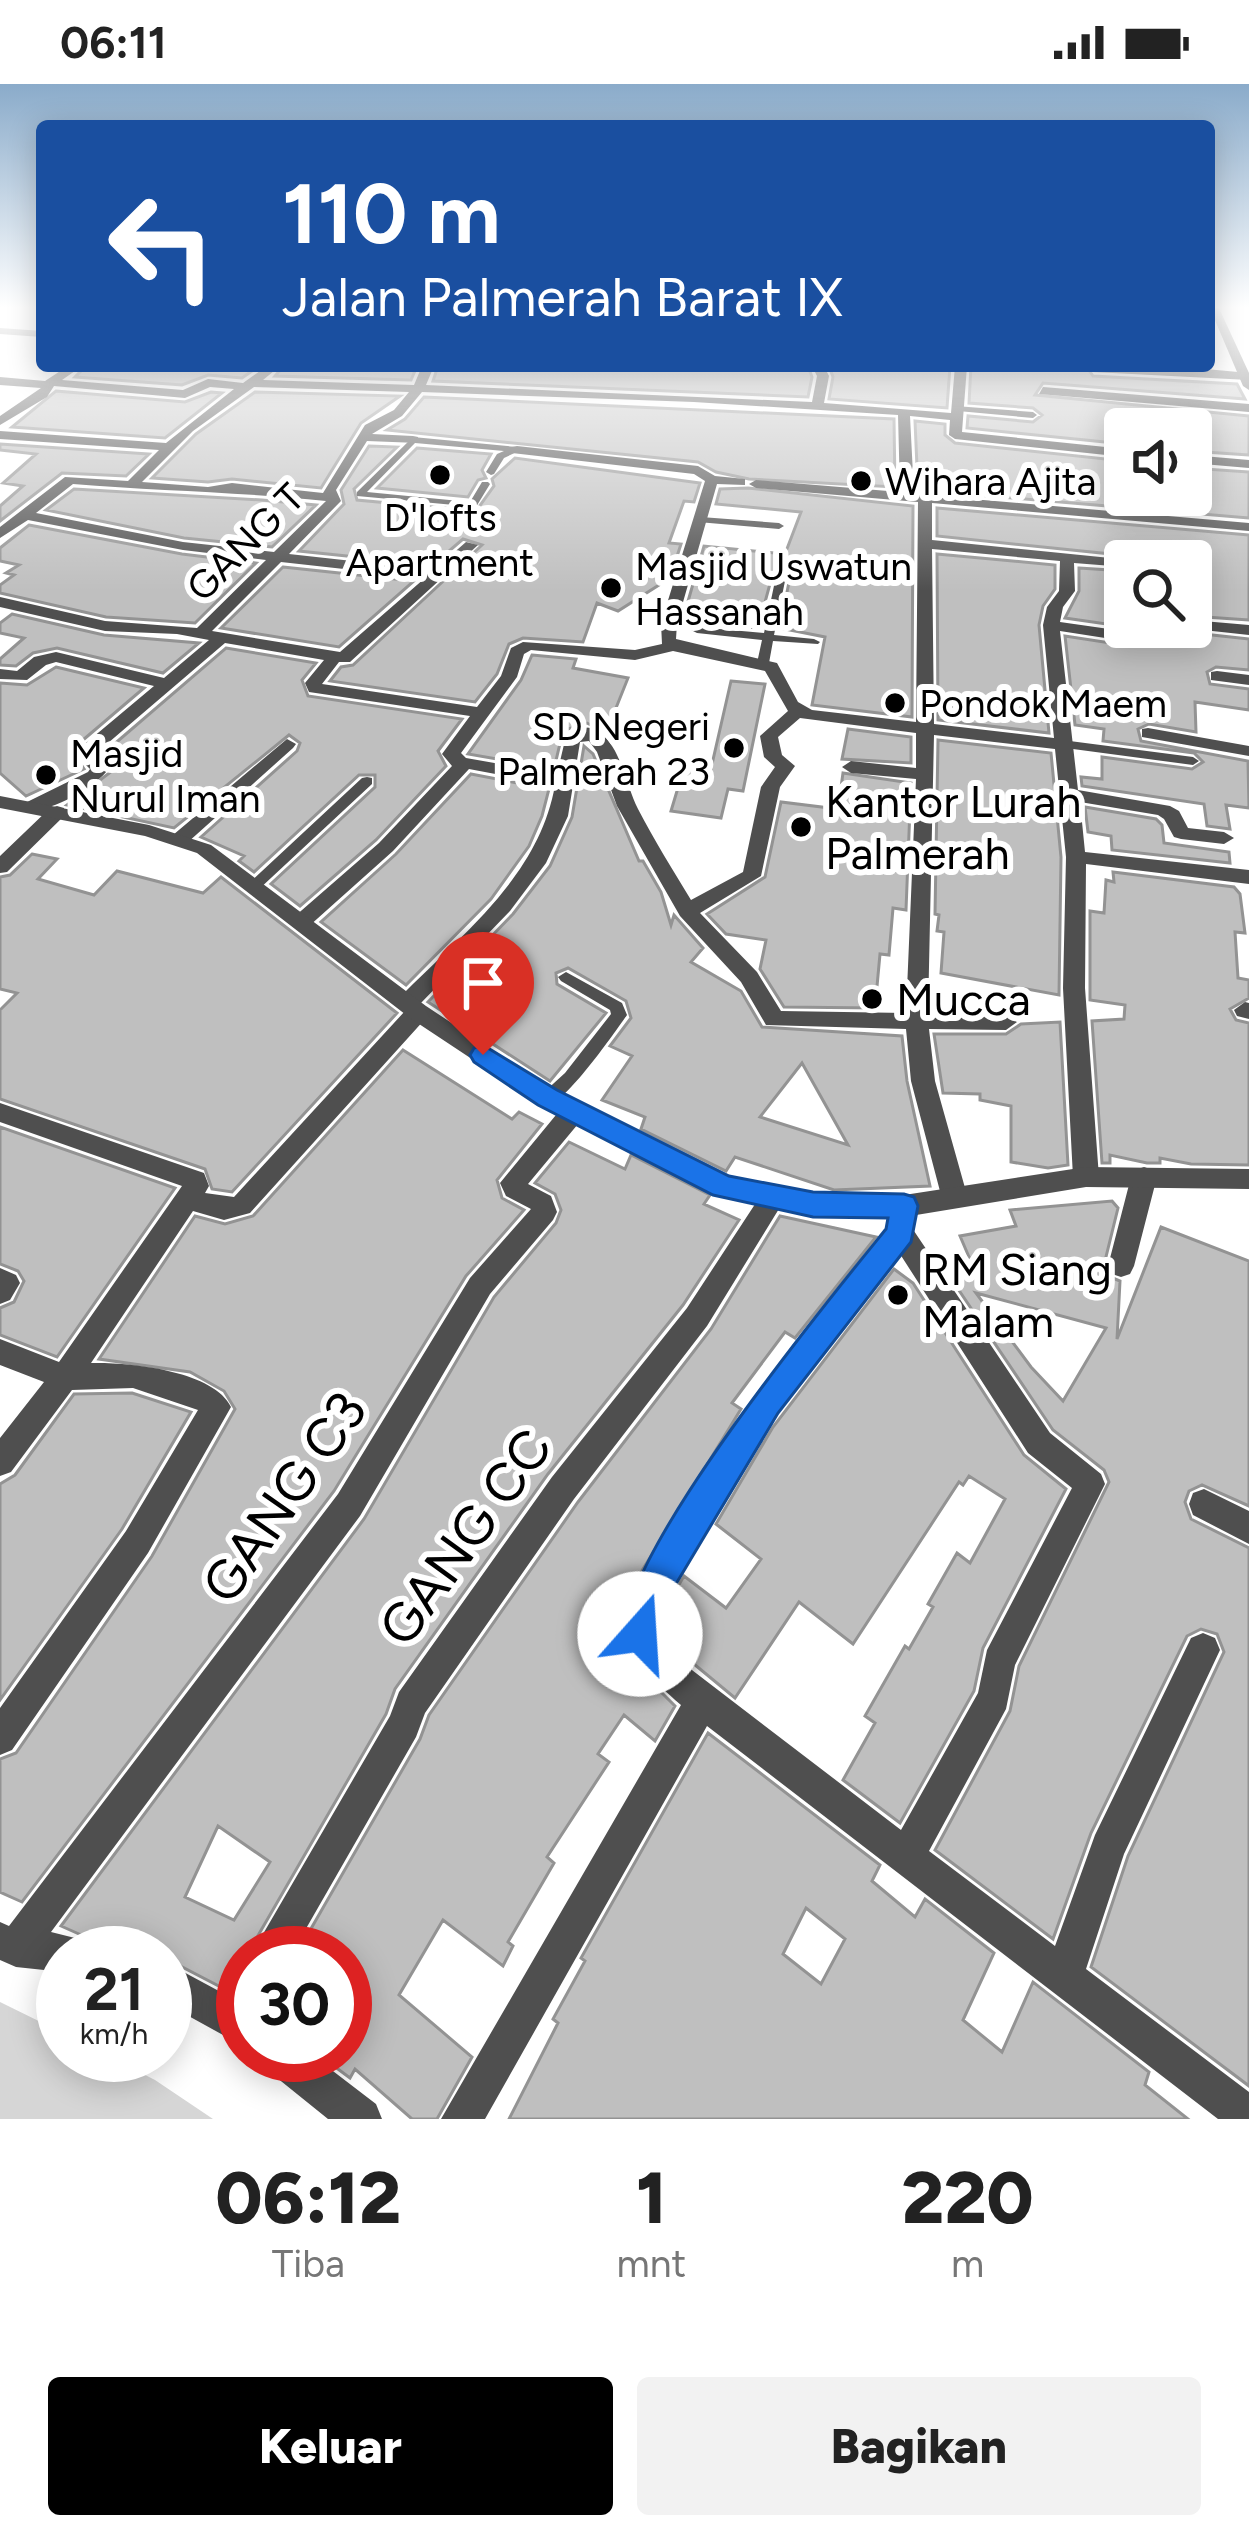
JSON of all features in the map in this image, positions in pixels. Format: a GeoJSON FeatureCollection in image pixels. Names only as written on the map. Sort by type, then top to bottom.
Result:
{"type":"FeatureCollection","features":[{"type":"Feature","properties":{"kind":"street"},"geometry":{"type":"LineString","coordinates":[[0,421],[32,401]]}},
{"type":"Feature","properties":{"kind":"street"},"geometry":{"type":"LineString","coordinates":[[134,482],[169,447],[229,401]]}},
{"type":"Feature","properties":{"kind":"street","name":"GANG T"},"geometry":{"type":"LineString","coordinates":[[334,658],[210,637],[278,554],[335,499],[329,490],[362,436],[410,401]]}},
{"type":"Feature","properties":{"kind":"street"},"geometry":{"type":"LineString","coordinates":[[732,401],[957,413]]}},
{"type":"Feature","properties":{"kind":"street"},"geometry":{"type":"LineString","coordinates":[[958,401],[952,432],[965,438],[1104,451]]}},
{"type":"Feature","properties":{"kind":"street"},"geometry":{"type":"LineString","coordinates":[[1164,401],[1249,408]]}},
{"type":"Feature","properties":{"kind":"street"},"geometry":{"type":"LineString","coordinates":[[0,408],[17,410]]}},
{"type":"Feature","properties":{"kind":"street"},"geometry":{"type":"LineString","coordinates":[[904,412],[928,544],[917,1020],[923,1081],[954,1195]]}},
{"type":"Feature","properties":{"kind":"street"},"geometry":{"type":"LineString","coordinates":[[0,435],[169,447]]}},
{"type":"Feature","properties":{"kind":"street"},"geometry":{"type":"LineString","coordinates":[[362,436],[413,440]]}},
{"type":"Feature","properties":{"kind":"street"},"geometry":{"type":"LineString","coordinates":[[517,450],[698,470],[712,479],[748,483],[1249,526]]}},
{"type":"Feature","properties":{"kind":"street"},"geometry":{"type":"LineString","coordinates":[[1212,461],[1249,464]]}},
{"type":"Feature","properties":{"kind":"street"},"geometry":{"type":"LineString","coordinates":[[673,646],[668,623],[712,479]]}},
{"type":"Feature","properties":{"kind":"street"},"geometry":{"type":"LineString","coordinates":[[0,534],[70,480],[335,499]]}},
{"type":"Feature","properties":{"kind":"street"},"geometry":{"type":"LineString","coordinates":[[14,519],[183,546],[440,575]]}},
{"type":"Feature","properties":{"kind":"street"},"geometry":{"type":"LineString","coordinates":[[928,544],[1104,560]]}},
{"type":"Feature","properties":{"kind":"street"},"geometry":{"type":"LineString","coordinates":[[471,545],[344,658],[334,658],[313,683],[315,688],[482,713]]}},
{"type":"Feature","properties":{"kind":"street"},"geometry":{"type":"LineString","coordinates":[[1066,556],[1066,595],[1055,607],[1051,625],[1076,857],[1074,988],[1085,1177]]}},
{"type":"Feature","properties":{"kind":"street"},"geometry":{"type":"LineString","coordinates":[[0,602],[106,626],[161,632],[173,627],[210,637],[167,684],[92,747],[89,759],[100,768],[95,776],[45,809],[0,867]]}},
{"type":"Feature","properties":{"kind":"street"},"geometry":{"type":"LineString","coordinates":[[1051,625],[1104,634]]}},
{"type":"Feature","properties":{"kind":"street"},"geometry":{"type":"LineString","coordinates":[[1212,627],[1249,630]]}},
{"type":"Feature","properties":{"kind":"street"},"geometry":{"type":"LineString","coordinates":[[566,781],[460,762],[451,754],[509,677],[517,651],[525,646],[635,655],[673,646],[763,663],[777,672],[797,711]]}},
{"type":"Feature","properties":{"kind":"street"},"geometry":{"type":"LineString","coordinates":[[0,674],[20,676],[40,661],[56,657],[167,684]]}},
{"type":"Feature","properties":{"kind":"street"},"geometry":{"type":"LineString","coordinates":[[1217,676],[1249,680]]}},
{"type":"Feature","properties":{"kind":"street"},"geometry":{"type":"LineString","coordinates":[[687,911],[751,876],[763,844],[774,776],[786,766],[772,757],[769,736],[797,711],[1063,744]]}},
{"type":"Feature","properties":{"kind":"street"},"geometry":{"type":"LineString","coordinates":[[190,1200],[224,1209],[244,1203],[520,885],[550,838],[572,740],[584,732],[600,742],[627,806],[687,911],[739,964],[774,1018],[1006,1022]]}},
{"type":"Feature","properties":{"kind":"street"},"geometry":{"type":"LineString","coordinates":[[1148,733],[1249,751]]}},
{"type":"Feature","properties":{"kind":"street"},"geometry":{"type":"LineString","coordinates":[[180,839],[286,744]]}},
{"type":"Feature","properties":{"kind":"street"},"geometry":{"type":"LineString","coordinates":[[301,922],[386,847],[460,762]]}},
{"type":"Feature","properties":{"kind":"street"},"geometry":{"type":"LineString","coordinates":[[851,767],[926,774]]}},
{"type":"Feature","properties":{"kind":"street"},"geometry":{"type":"LineString","coordinates":[[1068,794],[1163,810],[1175,818],[1181,832],[1224,838]]}},
{"type":"Feature","properties":{"kind":"street"},"geometry":{"type":"LineString","coordinates":[[0,802],[204,848],[413,1008],[561,1104],[723,1186],[772,1199],[902,1220],[1039,1444],[1090,1484],[999,1662],[994,1697],[906,1857]]}},
{"type":"Feature","properties":{"kind":"street"},"geometry":{"type":"LineString","coordinates":[[1076,857],[1249,878]]}},
{"type":"Feature","properties":{"kind":"street","name":"GANG C3"},"geometry":{"type":"LineString","coordinates":[[8,1945],[349,1504],[480,1286],[544,1212],[542,1204],[515,1189],[513,1183],[561,1104]]}},
{"type":"Feature","properties":{"kind":"street"},"geometry":{"type":"LineString","coordinates":[[0,1112],[184,1175],[196,1186],[65,1377],[0,1462]]}},
{"type":"Feature","properties":{"kind":"street"},"geometry":{"type":"LineString","coordinates":[[1249,1179],[1085,1177],[954,1195],[902,1220],[767,1402],[647,1599],[640,1625],[643,1642],[702,1701],[1249,2117]]}},
{"type":"Feature","properties":{"kind":"street"},"geometry":{"type":"LineString","coordinates":[[1121,1267],[1144,1177]]}},
{"type":"Feature","properties":{"kind":"street","name":"GANG CC"},"geometry":{"type":"LineString","coordinates":[[286,1926],[412,1704],[563,1487],[697,1317],[772,1199]]}},
{"type":"Feature","properties":{"kind":"street"},"geometry":{"type":"LineString","coordinates":[[0,1280],[7,1283],[0,1292]]}},
{"type":"Feature","properties":{"kind":"street"},"geometry":{"type":"LineString","coordinates":[[0,1352],[65,1377],[133,1376],[206,1397],[216,1411],[137,1542],[0,1738]]}},
{"type":"Feature","properties":{"kind":"street"},"geometry":{"type":"LineString","coordinates":[[1204,1504],[1249,1528]]}},
{"type":"Feature","properties":{"kind":"street"},"geometry":{"type":"LineString","coordinates":[[1063,1978],[1108,1849],[1203,1651]]}},
{"type":"Feature","properties":{"kind":"street"},"geometry":{"type":"LineString","coordinates":[[462,2119],[702,1701]]}},
{"type":"Feature","properties":{"kind":"street"},"geometry":{"type":"LineString","coordinates":[[315,2082],[362,2119]]}},
{"type":"Feature","properties":{"kind":"lane"},"geometry":{"type":"LineString","coordinates":[[957,413],[1033,415]]}},
{"type":"Feature","properties":{"kind":"lane"},"geometry":{"type":"LineString","coordinates":[[485,484],[473,505],[360,494],[413,440],[517,450]]}},
{"type":"Feature","properties":{"kind":"lane"},"geometry":{"type":"LineString","coordinates":[[491,472],[500,456],[517,450]]}},
{"type":"Feature","properties":{"kind":"lane"},"geometry":{"type":"LineString","coordinates":[[701,520],[779,526]]}},
{"type":"Feature","properties":{"kind":"lane"},"geometry":{"type":"LineString","coordinates":[[763,663],[780,581]]}},
{"type":"Feature","properties":{"kind":"lane"},"geometry":{"type":"LineString","coordinates":[[697,630],[814,642]]}},
{"type":"Feature","properties":{"kind":"lane"},"geometry":{"type":"LineString","coordinates":[[1063,744],[1193,761]]}},
{"type":"Feature","properties":{"kind":"lane"},"geometry":{"type":"LineString","coordinates":[[253,888],[367,781]]}},
{"type":"Feature","properties":{"kind":"lane"},"geometry":{"type":"LineString","coordinates":[[561,1104],[571,1077],[619,1015],[617,1006],[566,977]]}},
{"type":"Feature","properties":{"kind":"shaded area"},"geometry":{"type":"Polygon","coordinates":[[[0,2002],[36,2020],[36,2082],[158,2082],[213,2119],[0,2119],[0,2002]]]}},
{"type":"Feature","properties":{"kind":"building"},"geometry":{"type":"Polygon","coordinates":[[[44,401],[212,401],[165,438],[12,427],[44,401]]]}},
{"type":"Feature","properties":{"kind":"building"},"geometry":{"type":"Polygon","coordinates":[[[242,401],[393,401],[361,423],[321,488],[232,479],[152,478],[196,434],[242,401]]]}},
{"type":"Feature","properties":{"kind":"building"},"geometry":{"type":"Polygon","coordinates":[[[421,401],[509,401],[894,419],[895,487],[749,479],[716,472],[698,462],[387,430],[421,401]]]}},
{"type":"Feature","properties":{"kind":"building"},"geometry":{"type":"Polygon","coordinates":[[[855,401],[948,401],[947,408],[855,401]]]}},
{"type":"Feature","properties":{"kind":"building"},"geometry":{"type":"Polygon","coordinates":[[[969,401],[1096,401],[1167,408],[1104,408],[1104,442],[967,428],[968,416],[1033,422],[1042,415],[1033,408],[969,401]]]}},
{"type":"Feature","properties":{"kind":"building"},"geometry":{"type":"Polygon","coordinates":[[[1212,412],[1249,416],[1249,455],[1212,452],[1212,412]]]}},
{"type":"Feature","properties":{"kind":"building"},"geometry":{"type":"Polygon","coordinates":[[[915,421],[945,424],[945,435],[955,443],[1104,459],[1104,506],[918,490],[915,421]]]}},
{"type":"Feature","properties":{"kind":"building"},"geometry":{"type":"Polygon","coordinates":[[[0,444],[149,454],[126,476],[62,473],[0,521],[0,506],[23,486],[3,483],[36,454],[0,450],[0,444]]]}},
{"type":"Feature","properties":{"kind":"building"},"geometry":{"type":"Polygon","coordinates":[[[369,446],[397,447],[354,489],[357,500],[476,511],[494,486],[492,479],[515,458],[700,483],[694,502],[684,501],[669,543],[681,544],[670,578],[618,611],[597,603],[583,642],[523,638],[509,644],[497,674],[475,702],[330,681],[482,545],[463,539],[433,565],[299,551],[344,504],[341,490],[369,446]]]}},
{"type":"Feature","properties":{"kind":"building","name":"D'lofts Apartment"},"geometry":{"type":"Polygon","coordinates":[[[417,448],[491,454],[482,470],[486,478],[478,480],[468,497],[377,488],[417,448]]]}},
{"type":"Feature","properties":{"kind":"building"},"geometry":{"type":"Polygon","coordinates":[[[1212,469],[1249,472],[1249,518],[1212,515],[1212,469]]]}},
{"type":"Feature","properties":{"kind":"building"},"geometry":{"type":"Polygon","coordinates":[[[74,489],[316,505],[272,547],[184,538],[46,510],[74,489]]]}},
{"type":"Feature","properties":{"kind":"building"},"geometry":{"type":"Polygon","coordinates":[[[720,489],[913,506],[912,717],[812,705],[825,637],[780,628],[789,582],[782,574],[771,580],[758,628],[682,622],[704,546],[785,554],[801,512],[716,504],[720,489]]]}},
{"type":"Feature","properties":{"kind":"building"},"geometry":{"type":"Polygon","coordinates":[[[937,508],[1249,535],[1249,620],[1212,617],[1212,540],[1104,540],[1104,553],[937,536],[937,508]]]}},
{"type":"Feature","properties":{"kind":"building"},"geometry":{"type":"Polygon","coordinates":[[[29,525],[256,563],[195,623],[106,617],[0,593],[0,585],[14,575],[6,573],[19,565],[0,561],[0,548],[29,525]]]}},
{"type":"Feature","properties":{"kind":"building"},"geometry":{"type":"Polygon","coordinates":[[[937,554],[1055,565],[1055,589],[1043,606],[1039,625],[1049,733],[938,720],[937,554]]]}},
{"type":"Feature","properties":{"kind":"building"},"geometry":{"type":"Polygon","coordinates":[[[283,567],[414,581],[339,647],[221,628],[283,567]]]}},
{"type":"Feature","properties":{"kind":"building"},"geometry":{"type":"Polygon","coordinates":[[[1079,568],[1104,570],[1104,624],[1065,618],[1079,591],[1079,568]]]}},
{"type":"Feature","properties":{"kind":"building"},"geometry":{"type":"Polygon","coordinates":[[[12,614],[104,635],[199,643],[163,673],[57,648],[33,653],[16,666],[0,665],[0,659],[24,638],[0,633],[0,623],[12,614]]]}},
{"type":"Feature","properties":{"kind":"building"},"geometry":{"type":"Polygon","coordinates":[[[1212,635],[1249,639],[1249,670],[1216,667],[1207,672],[1210,684],[1249,689],[1249,710],[1195,702],[1196,732],[1149,724],[1138,729],[1141,741],[1248,761],[1249,808],[1226,805],[1230,829],[1207,826],[1204,804],[1082,786],[1081,777],[1102,779],[1102,757],[1192,769],[1203,762],[1194,753],[1103,741],[1104,729],[1075,725],[1065,636],[1104,642],[1104,648],[1212,648],[1212,635]]]}},
{"type":"Feature","properties":{"kind":"building"},"geometry":{"type":"Polygon","coordinates":[[[226,648],[316,663],[302,680],[308,696],[462,719],[438,751],[446,766],[376,840],[300,906],[271,884],[375,787],[375,775],[359,775],[254,872],[239,861],[244,856],[201,837],[297,751],[300,743],[289,735],[174,828],[67,805],[112,771],[105,752],[226,648]]]}},
{"type":"Feature","properties":{"kind":"building"},"geometry":{"type":"Polygon","coordinates":[[[532,655],[576,659],[573,668],[628,678],[606,733],[587,723],[568,729],[562,735],[554,769],[468,754],[521,680],[532,655]]]}},
{"type":"Feature","properties":{"kind":"building"},"geometry":{"type":"Polygon","coordinates":[[[56,667],[144,688],[83,740],[76,757],[84,769],[26,796],[0,773],[0,683],[27,685],[56,667]]]}},
{"type":"Feature","properties":{"kind":"building","name":"SD Negeri Palmerah 23"},"geometry":{"type":"Polygon","coordinates":[[[731,681],[765,684],[743,791],[728,789],[721,818],[671,811],[683,771],[710,773],[731,681]]]}},
{"type":"Feature","properties":{"kind":"building"},"geometry":{"type":"Polygon","coordinates":[[[848,729],[911,737],[911,763],[842,759],[848,729]]]}},
{"type":"Feature","properties":{"kind":"building"},"geometry":{"type":"Polygon","coordinates":[[[938,740],[1051,753],[1061,857],[1059,995],[941,973],[944,932],[937,931],[939,915],[935,914],[938,740]]]}},
{"type":"Feature","properties":{"kind":"building"},"geometry":{"type":"Polygon","coordinates":[[[584,746],[593,754],[639,861],[661,892],[671,925],[674,915],[703,948],[691,962],[741,991],[762,1027],[902,1036],[930,1186],[834,1190],[735,1157],[726,1171],[641,1129],[645,1117],[602,1100],[632,1056],[610,1046],[631,1018],[626,1001],[568,968],[556,973],[557,984],[606,1013],[550,1081],[428,1002],[513,914],[550,866],[572,817],[584,746]],[[802,1063],[760,1117],[848,1145],[802,1063]]]}},
{"type":"Feature","properties":{"kind":"building"},"geometry":{"type":"Polygon","coordinates":[[[843,773],[911,783],[906,910],[893,908],[889,955],[880,954],[875,1008],[784,1007],[760,969],[766,940],[726,934],[707,914],[765,877],[781,802],[838,809],[843,773]]]}},
{"type":"Feature","properties":{"kind":"building"},"geometry":{"type":"Polygon","coordinates":[[[471,774],[549,789],[542,816],[529,846],[491,899],[406,985],[321,922],[396,854],[471,774]]]}},
{"type":"Feature","properties":{"kind":"building"},"geometry":{"type":"Polygon","coordinates":[[[1085,807],[1156,819],[1162,825],[1164,843],[1229,852],[1230,863],[1112,850],[1111,836],[1088,832],[1085,807]]]}},
{"type":"Feature","properties":{"kind":"building"},"geometry":{"type":"Polygon","coordinates":[[[32,854],[57,859],[38,879],[94,895],[117,871],[203,893],[221,877],[397,1013],[232,1192],[212,1189],[205,1169],[0,1099],[0,1010],[17,993],[0,989],[0,877],[10,875],[32,854]]]}},
{"type":"Feature","properties":{"kind":"building"},"geometry":{"type":"Polygon","coordinates":[[[1113,872],[1234,887],[1240,894],[1245,933],[1235,932],[1238,978],[1249,980],[1249,998],[1230,1009],[1236,1020],[1249,1023],[1249,1165],[1160,1158],[1160,1163],[1147,1163],[1110,1155],[1110,1163],[1102,1163],[1092,1021],[1124,1019],[1125,1005],[1090,1000],[1090,911],[1104,913],[1106,880],[1114,882],[1113,872]]]}},
{"type":"Feature","properties":{"kind":"building"},"geometry":{"type":"Polygon","coordinates":[[[1060,1022],[1068,1165],[1048,1168],[1011,1162],[1011,1106],[980,1100],[980,1094],[943,1093],[934,1034],[1006,1034],[1021,1024],[1060,1022]]]}},
{"type":"Feature","properties":{"kind":"building"},"geometry":{"type":"Polygon","coordinates":[[[403,1050],[512,1119],[519,1112],[542,1124],[497,1180],[502,1198],[524,1210],[466,1276],[334,1491],[22,1902],[0,1892],[0,1759],[16,1753],[152,1556],[235,1409],[224,1391],[190,1372],[99,1359],[195,1216],[225,1224],[253,1216],[403,1050]]]}},
{"type":"Feature","properties":{"kind":"building"},"geometry":{"type":"Polygon","coordinates":[[[0,1127],[175,1188],[57,1357],[0,1335],[0,1308],[14,1302],[24,1281],[18,1271],[0,1264],[0,1127]]]}},
{"type":"Feature","properties":{"kind":"building"},"geometry":{"type":"Polygon","coordinates":[[[569,1142],[625,1169],[631,1155],[710,1195],[704,1204],[739,1220],[683,1305],[548,1474],[395,1689],[386,1714],[264,1926],[216,1926],[216,1985],[192,1972],[192,1926],[61,1926],[364,1519],[494,1297],[556,1223],[561,1210],[555,1194],[535,1183],[569,1142]],[[218,1826],[185,1897],[234,1920],[270,1862],[218,1826]]]}},
{"type":"Feature","properties":{"kind":"building"},"geometry":{"type":"Polygon","coordinates":[[[1112,1201],[1118,1208],[1104,1265],[1108,1276],[1120,1281],[1117,1339],[1161,1227],[1249,1261],[1249,1506],[1202,1485],[1189,1491],[1185,1502],[1191,1519],[1249,1548],[1249,2086],[1091,1967],[1128,1856],[1224,1652],[1217,1634],[1201,1629],[1187,1636],[1091,1833],[1053,1939],[935,1850],[1010,1711],[1019,1666],[1109,1482],[1104,1470],[1053,1430],[950,1277],[975,1271],[960,1236],[1016,1226],[1010,1210],[1112,1201]],[[976,1293],[1063,1401],[1106,1328],[976,1293]]]}},
{"type":"Feature","properties":{"kind":"building"},"geometry":{"type":"Polygon","coordinates":[[[780,1216],[876,1237],[795,1338],[785,1332],[732,1403],[741,1409],[632,1587],[625,1607],[625,1642],[639,1670],[675,1706],[655,1741],[624,1715],[598,1754],[609,1762],[547,1857],[554,1863],[508,1942],[513,1946],[503,1966],[443,1920],[399,1995],[472,2057],[437,2119],[412,2119],[370,2082],[372,1926],[313,1926],[420,1739],[429,1715],[578,1502],[711,1329],[780,1216]]]}},
{"type":"Feature","properties":{"kind":"building"},"geometry":{"type":"Polygon","coordinates":[[[894,1269],[913,1283],[1024,1455],[1066,1489],[983,1648],[974,1691],[900,1823],[843,1780],[875,1723],[865,1716],[933,1607],[928,1604],[957,1553],[970,1563],[1005,1499],[969,1476],[963,1485],[959,1482],[853,1644],[799,1602],[735,1698],[677,1650],[665,1624],[666,1607],[684,1576],[726,1608],[761,1559],[716,1524],[773,1427],[894,1269]]]}},
{"type":"Feature","properties":{"kind":"building"},"geometry":{"type":"Polygon","coordinates":[[[132,1393],[191,1412],[122,1529],[0,1700],[0,1484],[15,1475],[74,1394],[132,1393]]]}},
{"type":"Feature","properties":{"kind":"building"},"geometry":{"type":"Polygon","coordinates":[[[708,1733],[880,1865],[872,1881],[915,1917],[925,1899],[994,1953],[963,2020],[1002,2052],[1033,1982],[1149,2072],[1145,2085],[1188,2119],[509,2119],[558,2023],[553,2019],[585,1961],[581,1958],[708,1733]],[[806,1908],[783,1954],[821,1984],[845,1939],[806,1908]]]}},
{"type":"Feature","properties":{"kind":"place","name":"D'lofts Apartment"},"geometry":{"type":"Point","coordinates":[440,475]}},
{"type":"Feature","properties":{"kind":"place","name":"Wihara Ajita"},"geometry":{"type":"Point","coordinates":[861,481]}},
{"type":"Feature","properties":{"kind":"place","name":"Masjid Uswatun Hassanah"},"geometry":{"type":"Point","coordinates":[611,588]}},
{"type":"Feature","properties":{"kind":"place","name":"Pondok Maem"},"geometry":{"type":"Point","coordinates":[895,703]}},
{"type":"Feature","properties":{"kind":"place","name":"SD Negeri Palmerah 23"},"geometry":{"type":"Point","coordinates":[734,748]}},
{"type":"Feature","properties":{"kind":"place","name":"Masjid Nurul Iman"},"geometry":{"type":"Point","coordinates":[46,775]}},
{"type":"Feature","properties":{"kind":"place","name":"Kantor Lurah Palmerah"},"geometry":{"type":"Point","coordinates":[801,827]}},
{"type":"Feature","properties":{"kind":"place","name":"Mucca"},"geometry":{"type":"Point","coordinates":[872,999]}},
{"type":"Feature","properties":{"kind":"place","name":"RM Siang Malam"},"geometry":{"type":"Point","coordinates":[898,1295]}},
{"type":"Feature","properties":{"kind":"route"},"geometry":{"type":"LineString","coordinates":[[483,1055],[548,1098],[723,1186],[813,1204],[904,1206],[901,1233],[767,1402],[647,1599],[640,1634]]}}]}
